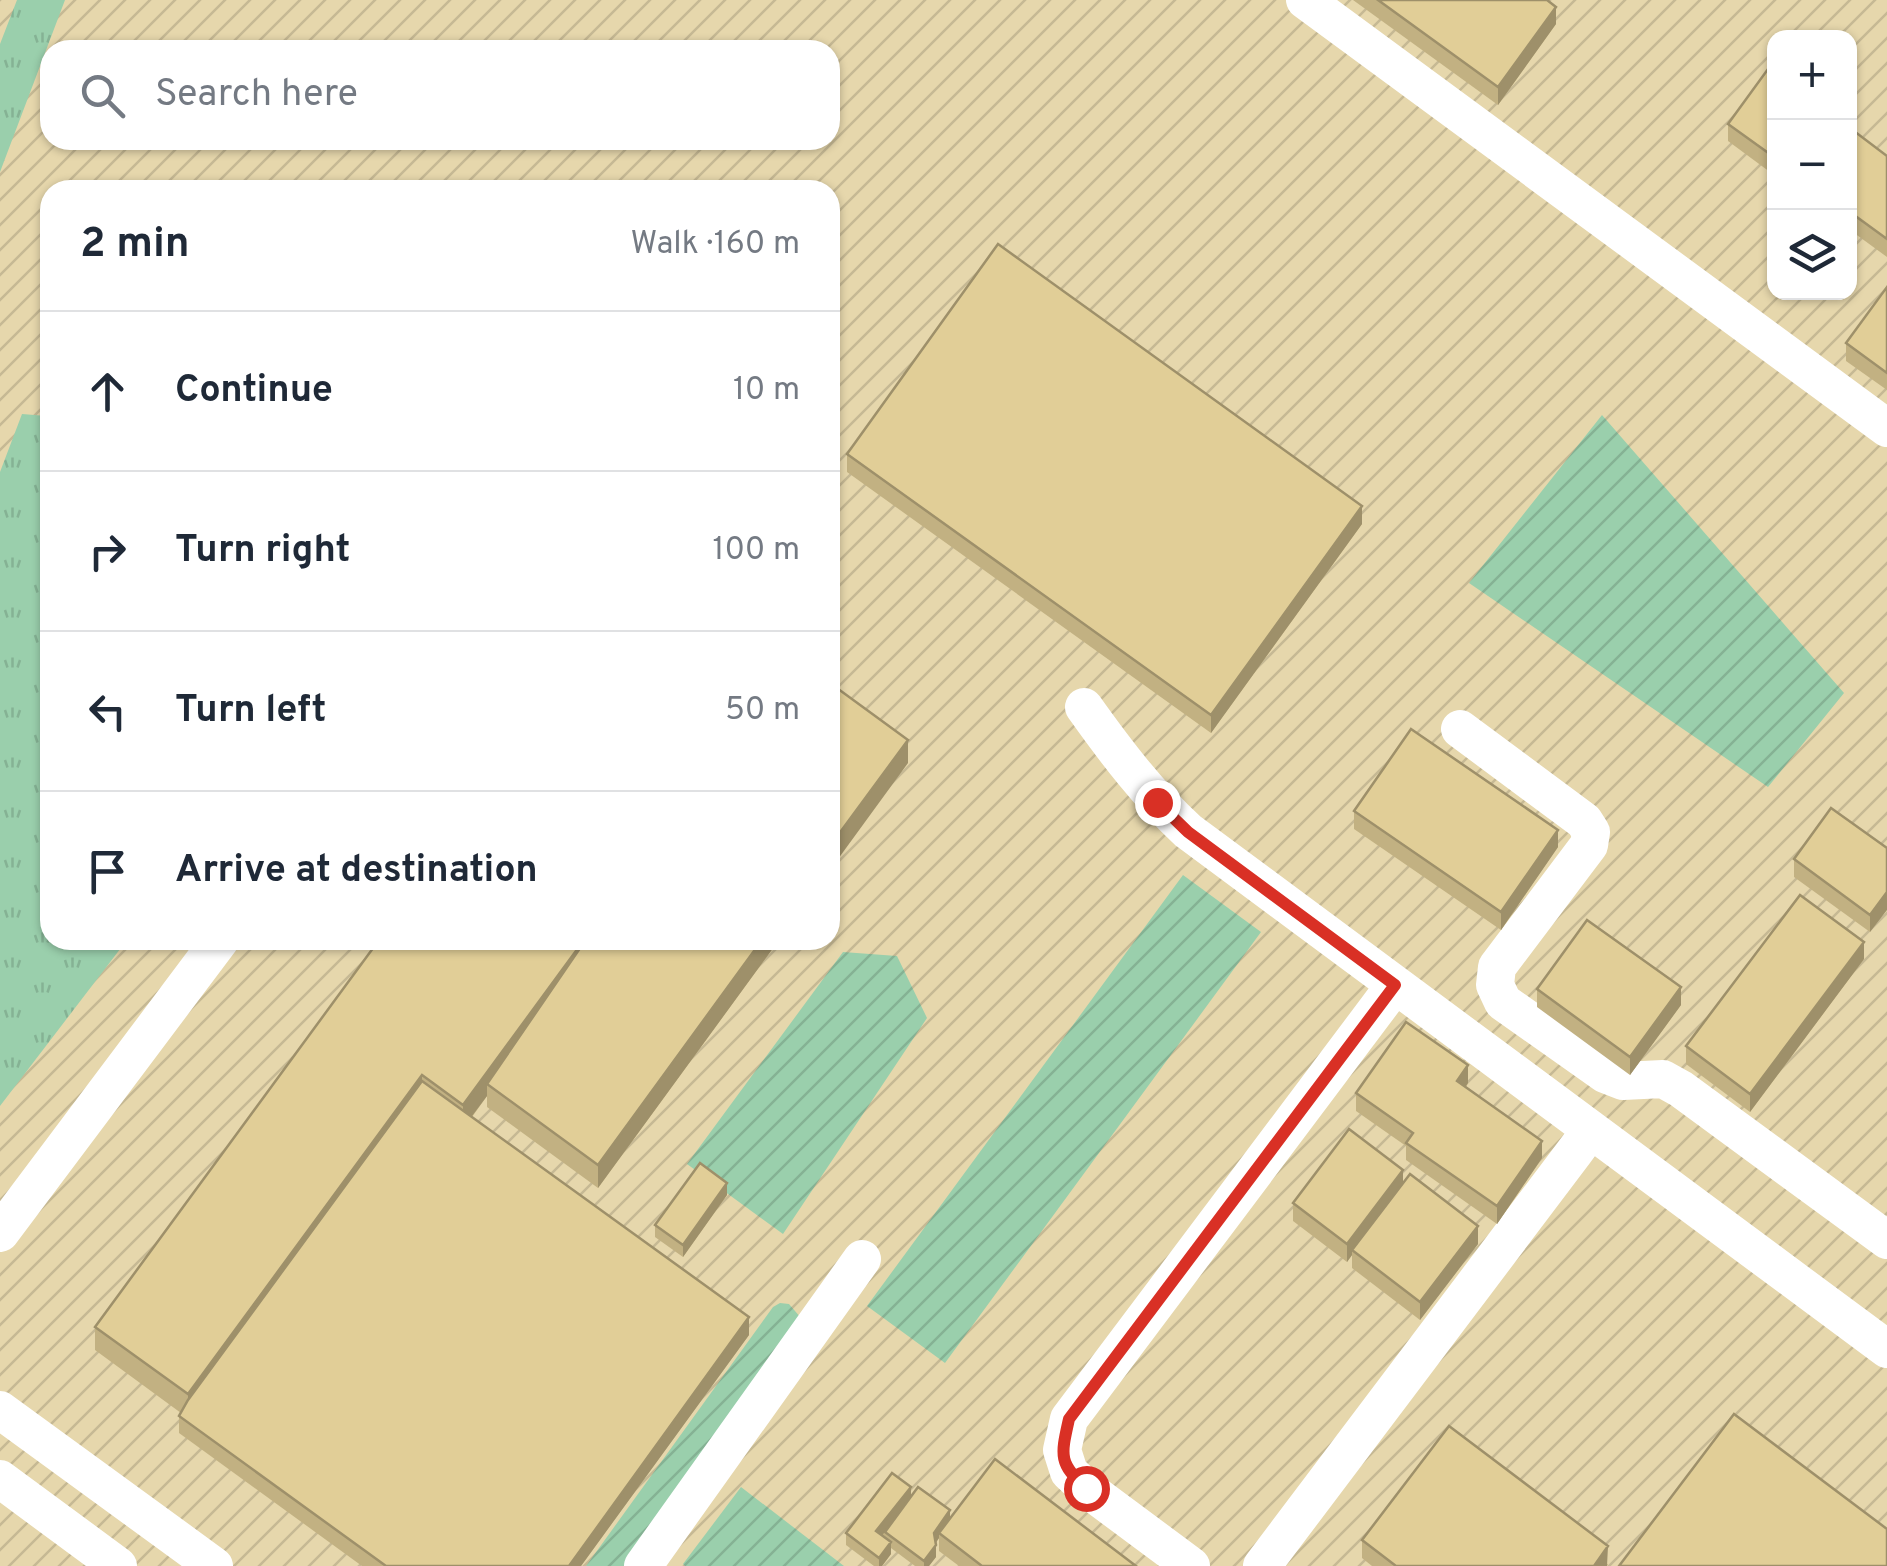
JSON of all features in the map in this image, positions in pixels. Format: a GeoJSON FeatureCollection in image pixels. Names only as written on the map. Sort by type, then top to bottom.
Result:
{"type":"FeatureCollection","features":[{"type":"Feature","properties":{"kind":"lane"},"geometry":{"type":"LineString","coordinates":[[1304,0],[1887,428]]}},
{"type":"Feature","properties":{"kind":"lane"},"geometry":{"type":"LineString","coordinates":[[1084,707],[1127,767],[1188,832],[1887,1349]]}},
{"type":"Feature","properties":{"kind":"lane"},"geometry":{"type":"LineString","coordinates":[[1460,729],[1584,821],[1591,832],[1588,845],[1497,967],[1495,984],[1503,1002],[1605,1074],[1623,1081],[1663,1079],[1681,1089],[1887,1240]]}},
{"type":"Feature","properties":{"kind":"lane"},"geometry":{"type":"LineString","coordinates":[[0,1233],[212,950]]}},
{"type":"Feature","properties":{"kind":"lane"},"geometry":{"type":"LineString","coordinates":[[1191,1566],[1068,1472],[1062,1450],[1069,1419],[1395,985]]}},
{"type":"Feature","properties":{"kind":"lane"},"geometry":{"type":"LineString","coordinates":[[1262,1566],[1591,1130]]}},
{"type":"Feature","properties":{"kind":"lane"},"geometry":{"type":"LineString","coordinates":[[643,1566],[862,1259]]}},
{"type":"Feature","properties":{"kind":"lane"},"geometry":{"type":"LineString","coordinates":[[0,1410],[214,1566]]}},
{"type":"Feature","properties":{"kind":"lane"},"geometry":{"type":"LineString","coordinates":[[0,1479],[118,1566]]}},
{"type":"Feature","properties":{"kind":"shaded area"},"geometry":{"type":"Polygon","coordinates":[[[0,0],[1887,0],[1887,1566],[0,1566],[0,0]]]}},
{"type":"Feature","properties":{"kind":"green space"},"geometry":{"type":"Polygon","coordinates":[[[17,0],[65,0],[50,40],[40,40],[40,66],[0,172],[0,44],[17,0]]]}},
{"type":"Feature","properties":{"kind":"green space"},"geometry":{"type":"Polygon","coordinates":[[[22,414],[40,415],[40,950],[119,950],[0,1106],[0,472],[22,414]]]}},
{"type":"Feature","properties":{"kind":"green space"},"geometry":{"type":"Polygon","coordinates":[[[1602,415],[1844,693],[1768,787],[1469,583],[1602,415]]]}},
{"type":"Feature","properties":{"kind":"green space"},"geometry":{"type":"Polygon","coordinates":[[[1183,875],[1261,932],[945,1363],[867,1306],[1183,875]]]}},
{"type":"Feature","properties":{"kind":"green space"},"geometry":{"type":"Polygon","coordinates":[[[843,952],[897,956],[927,1018],[783,1234],[687,1164],[843,952]]]}},
{"type":"Feature","properties":{"kind":"green space"},"geometry":{"type":"Polygon","coordinates":[[[789,1304],[801,1318],[626,1566],[586,1566],[773,1307],[789,1304]]]}},
{"type":"Feature","properties":{"kind":"green space"},"geometry":{"type":"Polygon","coordinates":[[[741,1487],[844,1566],[685,1566],[741,1487]]]}},
{"type":"Feature","properties":{"kind":"building"},"geometry":{"type":"Polygon","coordinates":[[[1378,0],[1547,0],[1556,7],[1498,87],[1378,0]]]}},
{"type":"Feature","properties":{"kind":"building"},"geometry":{"type":"Polygon","coordinates":[[[1767,70],[1767,152],[1728,124],[1767,70]]]}},
{"type":"Feature","properties":{"kind":"building"},"geometry":{"type":"Polygon","coordinates":[[[1857,133],[1887,156],[1887,239],[1857,217],[1857,133]]]}},
{"type":"Feature","properties":{"kind":"building"},"geometry":{"type":"Polygon","coordinates":[[[998,244],[1362,506],[1211,715],[847,454],[998,244]]]}},
{"type":"Feature","properties":{"kind":"building"},"geometry":{"type":"Polygon","coordinates":[[[1887,287],[1887,373],[1846,343],[1887,287]]]}},
{"type":"Feature","properties":{"kind":"building"},"geometry":{"type":"Polygon","coordinates":[[[840,690],[908,740],[840,832],[840,690]]]}},
{"type":"Feature","properties":{"kind":"building"},"geometry":{"type":"Polygon","coordinates":[[[1411,729],[1558,830],[1501,912],[1354,811],[1411,729]]]}},
{"type":"Feature","properties":{"kind":"building"},"geometry":{"type":"Polygon","coordinates":[[[1831,808],[1887,848],[1887,892],[1870,915],[1794,859],[1831,808]]]}},
{"type":"Feature","properties":{"kind":"building"},"geometry":{"type":"Polygon","coordinates":[[[1800,895],[1864,942],[1750,1094],[1686,1046],[1800,895]]]}},
{"type":"Feature","properties":{"kind":"building"},"geometry":{"type":"Polygon","coordinates":[[[1587,920],[1681,987],[1630,1057],[1537,989],[1587,920]]]}},
{"type":"Feature","properties":{"kind":"building"},"geometry":{"type":"Polygon","coordinates":[[[372,950],[577,950],[463,1105],[422,1075],[188,1394],[95,1327],[372,950]]]}},
{"type":"Feature","properties":{"kind":"building"},"geometry":{"type":"Polygon","coordinates":[[[579,950],[755,950],[598,1165],[487,1084],[579,950]]]}},
{"type":"Feature","properties":{"kind":"building"},"geometry":{"type":"Polygon","coordinates":[[[1406,1022],[1468,1065],[1457,1081],[1542,1141],[1497,1206],[1406,1143],[1413,1133],[1356,1093],[1406,1022]]]}},
{"type":"Feature","properties":{"kind":"building"},"geometry":{"type":"Polygon","coordinates":[[[422,1081],[749,1317],[569,1566],[386,1566],[179,1416],[422,1081]]]}},
{"type":"Feature","properties":{"kind":"building"},"geometry":{"type":"Polygon","coordinates":[[[1349,1129],[1403,1170],[1347,1244],[1293,1203],[1349,1129]]]}},
{"type":"Feature","properties":{"kind":"building"},"geometry":{"type":"Polygon","coordinates":[[[700,1163],[727,1183],[683,1245],[655,1225],[700,1163]]]}},
{"type":"Feature","properties":{"kind":"building"},"geometry":{"type":"Polygon","coordinates":[[[1410,1174],[1478,1226],[1420,1302],[1352,1250],[1410,1174]]]}},
{"type":"Feature","properties":{"kind":"building"},"geometry":{"type":"Polygon","coordinates":[[[1734,1414],[1887,1529],[1887,1566],[1619,1566],[1734,1414]]]}},
{"type":"Feature","properties":{"kind":"building"},"geometry":{"type":"Polygon","coordinates":[[[1449,1426],[1608,1546],[1594,1566],[1396,1566],[1362,1540],[1449,1426]]]}},
{"type":"Feature","properties":{"kind":"building"},"geometry":{"type":"Polygon","coordinates":[[[995,1459],[1136,1566],[982,1566],[939,1533],[995,1459]]]}},
{"type":"Feature","properties":{"kind":"building"},"geometry":{"type":"Polygon","coordinates":[[[892,1473],[911,1487],[876,1531],[891,1542],[879,1558],[846,1533],[892,1473]]]}},
{"type":"Feature","properties":{"kind":"building"},"geometry":{"type":"Polygon","coordinates":[[[918,1487],[950,1510],[934,1533],[936,1545],[924,1561],[885,1532],[918,1487]]]}},
{"type":"Feature","properties":{"kind":"route"},"geometry":{"type":"LineString","coordinates":[[1086,1488],[1068,1472],[1062,1450],[1069,1419],[1395,985],[1188,832],[1157,802]]}}]}
